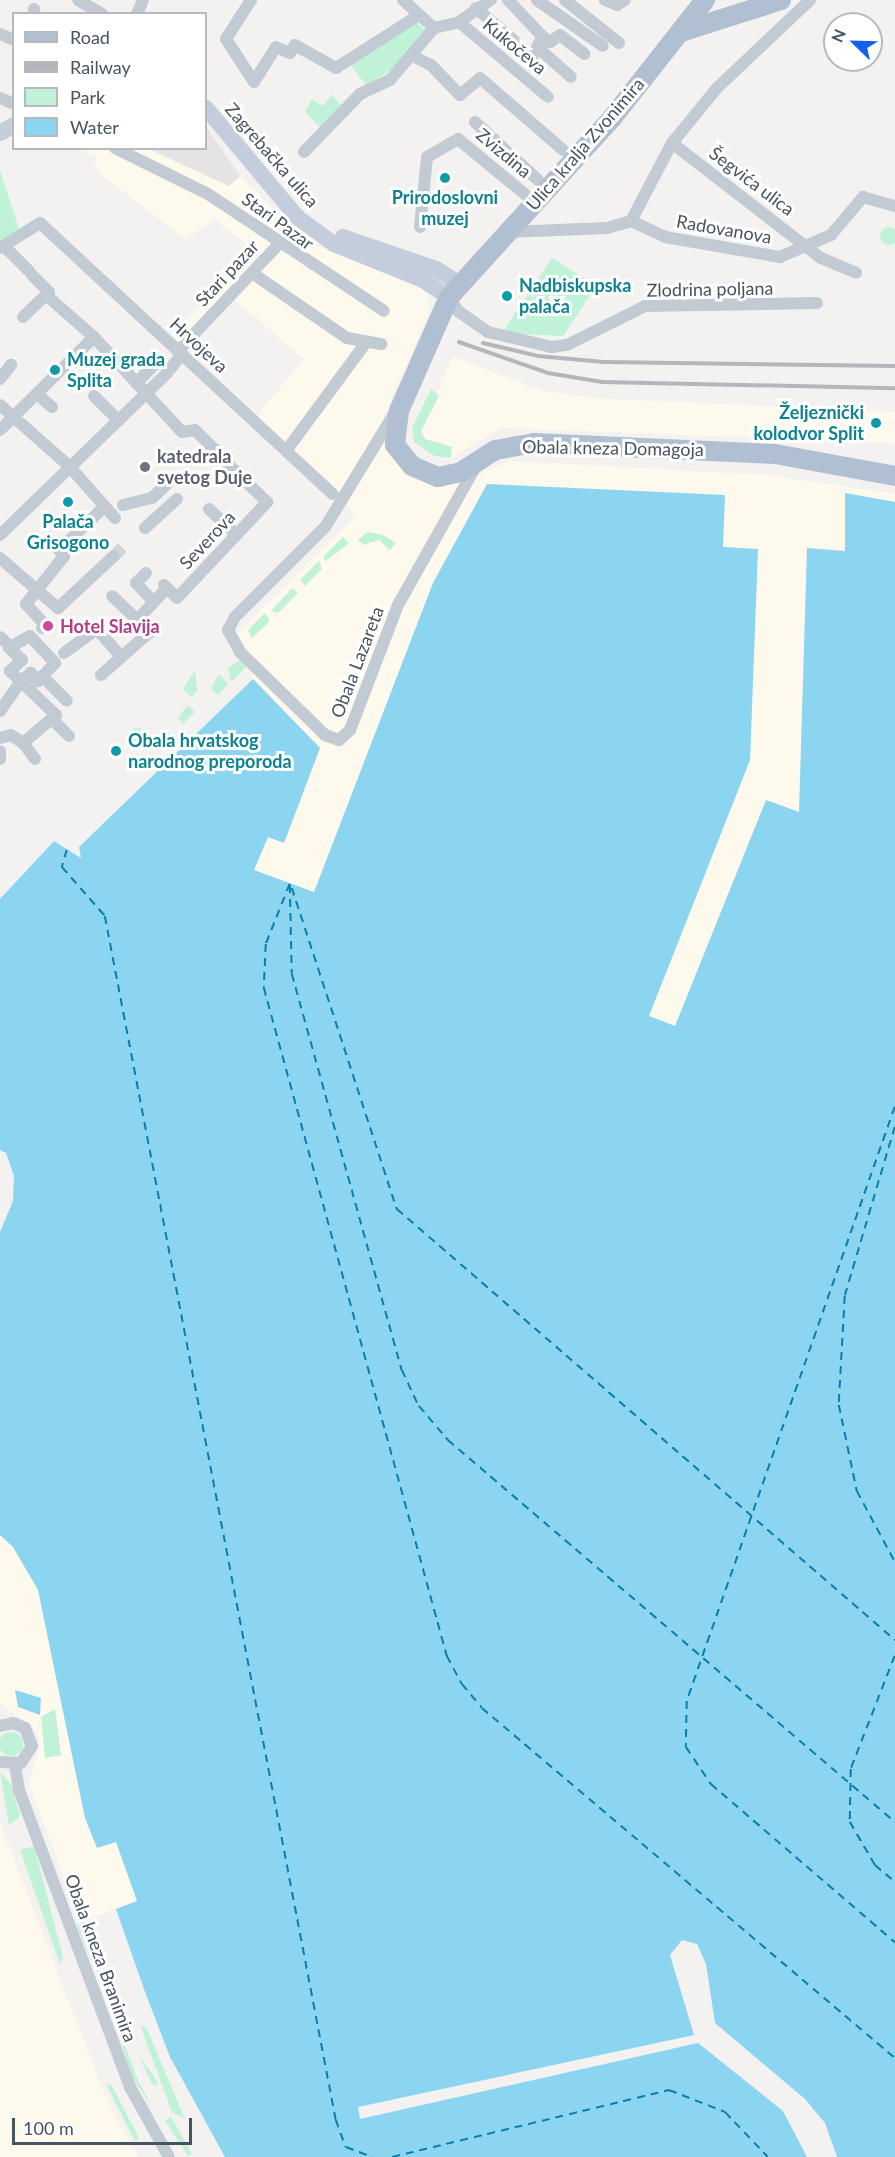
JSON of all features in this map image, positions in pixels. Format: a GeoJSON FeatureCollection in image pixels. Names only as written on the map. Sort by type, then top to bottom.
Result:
{"type":"FeatureCollection","features":[{"type":"Feature","properties":{"kind":"main road","name":"Ulica kralja Zvonimira"},"geometry":{"type":"LineString","coordinates":[[455,290],[613,117],[705,0]]}},
{"type":"Feature","properties":{"kind":"main road"},"geometry":{"type":"LineString","coordinates":[[679,33],[738,5],[781,0]]}},
{"type":"Feature","properties":{"kind":"main road"},"geometry":{"type":"LineString","coordinates":[[404,401],[455,290]]}},
{"type":"Feature","properties":{"kind":"main road","name":"Obala kneza Domagoja"},"geometry":{"type":"LineString","coordinates":[[404,401],[394,439],[417,470],[453,475],[488,454],[534,443],[745,451],[895,476]]}},
{"type":"Feature","properties":{"kind":"street"},"geometry":{"type":"LineString","coordinates":[[78,0],[99,12]]}},
{"type":"Feature","properties":{"kind":"street"},"geometry":{"type":"LineString","coordinates":[[251,0],[226,39],[255,82],[276,47],[290,53],[294,45],[336,68],[419,15]]}},
{"type":"Feature","properties":{"kind":"street"},"geometry":{"type":"LineString","coordinates":[[403,0],[434,28]]}},
{"type":"Feature","properties":{"kind":"street"},"geometry":{"type":"LineString","coordinates":[[304,152],[360,94],[390,80],[434,28],[459,22],[476,8],[492,0]]}},
{"type":"Feature","properties":{"kind":"street"},"geometry":{"type":"LineString","coordinates":[[508,0],[550,42],[560,35],[584,54]]}},
{"type":"Feature","properties":{"kind":"street"},"geometry":{"type":"LineString","coordinates":[[537,0],[603,46]]}},
{"type":"Feature","properties":{"kind":"street"},"geometry":{"type":"LineString","coordinates":[[565,0],[619,43]]}},
{"type":"Feature","properties":{"kind":"street"},"geometry":{"type":"LineString","coordinates":[[605,0],[617,5],[625,0]]}},
{"type":"Feature","properties":{"kind":"street"},"geometry":{"type":"LineString","coordinates":[[508,232],[607,228],[631,221],[672,143],[717,88],[810,0]]}},
{"type":"Feature","properties":{"kind":"street"},"geometry":{"type":"LineString","coordinates":[[476,8],[533,57]]}},
{"type":"Feature","properties":{"kind":"street","name":"Kukočeva"},"geometry":{"type":"LineString","coordinates":[[459,22],[548,97]]}},
{"type":"Feature","properties":{"kind":"street"},"geometry":{"type":"LineString","coordinates":[[543,37],[537,47],[571,77]]}},
{"type":"Feature","properties":{"kind":"street"},"geometry":{"type":"LineString","coordinates":[[411,55],[431,65],[460,95],[480,78],[563,150]]}},
{"type":"Feature","properties":{"kind":"street","name":"Zagrebačka ulica"},"geometry":{"type":"LineString","coordinates":[[207,109],[272,190],[334,244],[423,280],[455,290]]}},
{"type":"Feature","properties":{"kind":"street"},"geometry":{"type":"LineString","coordinates":[[475,122],[538,180]]}},
{"type":"Feature","properties":{"kind":"street","name":"Zvizdina"},"geometry":{"type":"LineString","coordinates":[[420,227],[427,157],[458,139],[526,195]]}},
{"type":"Feature","properties":{"kind":"street","name":"Šegvića ulica"},"geometry":{"type":"LineString","coordinates":[[672,143],[809,248],[856,273]]}},
{"type":"Feature","properties":{"kind":"street","name":"Stari Pazar"},"geometry":{"type":"LineString","coordinates":[[119,150],[208,194],[273,235],[278,245],[384,311]]}},
{"type":"Feature","properties":{"kind":"street","name":"Radovanova"},"geometry":{"type":"LineString","coordinates":[[631,221],[665,237],[780,257],[809,248],[838,228],[863,197],[895,206]]}},
{"type":"Feature","properties":{"kind":"street","name":"Hrvojeva"},"geometry":{"type":"LineString","coordinates":[[2,247],[40,223],[333,494]]}},
{"type":"Feature","properties":{"kind":"street","name":"Stari pazar"},"geometry":{"type":"LineString","coordinates":[[178,351],[278,245]]}},
{"type":"Feature","properties":{"kind":"street"},"geometry":{"type":"LineString","coordinates":[[2,247],[94,337],[182,432],[195,430],[214,449],[204,460]]}},
{"type":"Feature","properties":{"kind":"street"},"geometry":{"type":"LineString","coordinates":[[252,273],[347,338],[365,344],[381,344]]}},
{"type":"Feature","properties":{"kind":"street","name":"Zlodrina poljana"},"geometry":{"type":"LineString","coordinates":[[455,290],[458,312],[488,332],[552,347],[567,345],[645,306],[817,303]]}},
{"type":"Feature","properties":{"kind":"street"},"geometry":{"type":"LineString","coordinates":[[23,317],[47,293]]}},
{"type":"Feature","properties":{"kind":"street"},"geometry":{"type":"LineString","coordinates":[[0,430],[94,337]]}},
{"type":"Feature","properties":{"kind":"street"},"geometry":{"type":"LineString","coordinates":[[286,451],[365,344]]}},
{"type":"Feature","properties":{"kind":"street"},"geometry":{"type":"LineString","coordinates":[[136,383],[158,361],[178,351]]}},
{"type":"Feature","properties":{"kind":"street"},"geometry":{"type":"LineString","coordinates":[[0,535],[61,479],[169,371],[178,351]]}},
{"type":"Feature","properties":{"kind":"street"},"geometry":{"type":"LineString","coordinates":[[0,379],[11,365]]}},
{"type":"Feature","properties":{"kind":"street"},"geometry":{"type":"LineString","coordinates":[[37,394],[52,407]]}},
{"type":"Feature","properties":{"kind":"street"},"geometry":{"type":"LineString","coordinates":[[94,396],[119,422]]}},
{"type":"Feature","properties":{"kind":"street","name":"Obala Lazareta"},"geometry":{"type":"LineString","coordinates":[[404,401],[325,527],[229,627],[231,642],[318,730],[332,739],[344,737],[408,586],[463,485],[488,454]]}},
{"type":"Feature","properties":{"kind":"street"},"geometry":{"type":"LineString","coordinates":[[0,405],[73,466],[100,511],[115,518]]}},
{"type":"Feature","properties":{"kind":"street","name":"Severova"},"geometry":{"type":"LineString","coordinates":[[154,602],[166,587],[177,598],[267,502],[229,465]]}},
{"type":"Feature","properties":{"kind":"street"},"geometry":{"type":"LineString","coordinates":[[123,505],[152,498],[171,480]]}},
{"type":"Feature","properties":{"kind":"street"},"geometry":{"type":"LineString","coordinates":[[145,528],[182,495]]}},
{"type":"Feature","properties":{"kind":"street"},"geometry":{"type":"LineString","coordinates":[[209,509],[237,535]]}},
{"type":"Feature","properties":{"kind":"street"},"geometry":{"type":"LineString","coordinates":[[42,628],[45,625],[26,604],[35,589],[64,556],[59,550],[100,511]]}},
{"type":"Feature","properties":{"kind":"street"},"geometry":{"type":"LineString","coordinates":[[0,558],[20,578],[48,597],[58,608],[114,556]]}},
{"type":"Feature","properties":{"kind":"street"},"geometry":{"type":"LineString","coordinates":[[137,620],[154,602],[136,583],[146,573]]}},
{"type":"Feature","properties":{"kind":"street"},"geometry":{"type":"LineString","coordinates":[[101,675],[150,632],[112,596]]}},
{"type":"Feature","properties":{"kind":"street"},"geometry":{"type":"LineString","coordinates":[[64,653],[97,629],[121,657]]}},
{"type":"Feature","properties":{"kind":"street"},"geometry":{"type":"LineString","coordinates":[[0,711],[31,673],[38,681],[55,663],[30,636],[11,646]]}},
{"type":"Feature","properties":{"kind":"street"},"geometry":{"type":"LineString","coordinates":[[0,637],[22,660],[10,672],[56,715],[23,743]]}},
{"type":"Feature","properties":{"kind":"street"},"geometry":{"type":"LineString","coordinates":[[42,676],[67,701]]}},
{"type":"Feature","properties":{"kind":"street"},"geometry":{"type":"LineString","coordinates":[[52,719],[69,736]]}},
{"type":"Feature","properties":{"kind":"street"},"geometry":{"type":"LineString","coordinates":[[0,738],[11,735],[23,743],[35,759]]}},
{"type":"Feature","properties":{"kind":"street"},"geometry":{"type":"LineString","coordinates":[[0,751],[0,759]]}},
{"type":"Feature","properties":{"kind":"street"},"geometry":{"type":"LineString","coordinates":[[0,1726],[13,1723],[30,1733],[30,1753],[15,1765],[0,1762]]}},
{"type":"Feature","properties":{"kind":"street","name":"Obala kneza Branimira"},"geometry":{"type":"LineString","coordinates":[[15,1765],[19,1790],[130,2087],[169,2157]]}},
{"type":"Feature","properties":{"kind":"shaded area"},"geometry":{"type":"Polygon","coordinates":[[[207,127],[240,176],[229,186],[151,150],[207,150],[207,127]]]}},
{"type":"Feature","properties":{"kind":"shaded area"},"geometry":{"type":"Polygon","coordinates":[[[82,150],[151,150],[229,186],[240,176],[306,242],[423,288],[430,302],[427,316],[383,419],[385,447],[417,480],[457,484],[509,461],[769,475],[895,494],[895,502],[845,493],[845,551],[807,548],[799,813],[766,800],[675,1026],[649,1016],[750,760],[758,550],[723,547],[724,495],[487,484],[433,583],[314,893],[254,870],[268,836],[284,843],[320,748],[251,679],[256,673],[227,643],[357,515],[257,415],[304,359],[233,298],[187,350],[172,335],[254,250],[215,219],[185,239],[103,176],[94,163],[97,156],[82,150]]]}},
{"type":"Feature","properties":{"kind":"shaded area"},"geometry":{"type":"Polygon","coordinates":[[[453,356],[542,391],[594,398],[895,412],[895,443],[501,428],[451,458],[452,447],[425,439],[421,431],[453,356]]]}},
{"type":"Feature","properties":{"kind":"shaded area"},"geometry":{"type":"Polygon","coordinates":[[[0,1535],[13,1547],[38,1590],[85,1818],[97,1848],[116,1842],[137,1901],[81,1922],[29,1784],[40,1746],[37,1730],[0,1703],[0,1535]]]}},
{"type":"Feature","properties":{"kind":"shaded area"},"geometry":{"type":"Polygon","coordinates":[[[0,1823],[106,2098],[138,2157],[0,2157],[0,1823]]]}},
{"type":"Feature","properties":{"kind":"green space"},"geometry":{"type":"Polygon","coordinates":[[[414,21],[425,30],[392,69],[367,86],[351,66],[414,21]]]}},
{"type":"Feature","properties":{"kind":"green space"},"geometry":{"type":"Polygon","coordinates":[[[332,95],[342,106],[320,127],[305,112],[312,99],[323,106],[332,95]]]}},
{"type":"Feature","properties":{"kind":"green space"},"geometry":{"type":"Polygon","coordinates":[[[0,170],[20,232],[0,241],[0,170]]]}},
{"type":"Feature","properties":{"kind":"green space"},"geometry":{"type":"Polygon","coordinates":[[[889,227],[895,230],[895,242],[889,245],[883,242],[880,236],[883,230],[889,227]]]}},
{"type":"Feature","properties":{"kind":"green space"},"geometry":{"type":"Polygon","coordinates":[[[552,258],[596,286],[563,336],[502,333],[552,258]]]}},
{"type":"Feature","properties":{"kind":"green space"},"geometry":{"type":"Polygon","coordinates":[[[431,389],[439,396],[421,431],[425,439],[452,447],[451,458],[435,456],[414,442],[412,428],[431,389]]]}},
{"type":"Feature","properties":{"kind":"green space"},"geometry":{"type":"Polygon","coordinates":[[[367,532],[383,535],[396,543],[390,550],[379,540],[363,545],[358,540],[367,532]]]}},
{"type":"Feature","properties":{"kind":"green space"},"geometry":{"type":"Polygon","coordinates":[[[343,537],[349,543],[326,561],[323,557],[343,537]]]}},
{"type":"Feature","properties":{"kind":"green space"},"geometry":{"type":"Polygon","coordinates":[[[319,561],[322,569],[305,586],[300,580],[319,561]]]}},
{"type":"Feature","properties":{"kind":"green space"},"geometry":{"type":"Polygon","coordinates":[[[292,588],[298,593],[278,613],[271,611],[292,588]]]}},
{"type":"Feature","properties":{"kind":"green space"},"geometry":{"type":"Polygon","coordinates":[[[265,613],[270,621],[252,638],[248,630],[265,613]]]}},
{"type":"Feature","properties":{"kind":"green space"},"geometry":{"type":"Polygon","coordinates":[[[242,659],[248,665],[231,682],[228,668],[242,659]]]}},
{"type":"Feature","properties":{"kind":"green space"},"geometry":{"type":"Polygon","coordinates":[[[195,670],[197,691],[191,697],[183,689],[195,670]]]}},
{"type":"Feature","properties":{"kind":"green space"},"geometry":{"type":"Polygon","coordinates":[[[219,674],[228,684],[218,695],[211,688],[219,674]]]}},
{"type":"Feature","properties":{"kind":"green space"},"geometry":{"type":"Polygon","coordinates":[[[188,705],[195,712],[183,724],[178,718],[188,705]]]}},
{"type":"Feature","properties":{"kind":"green space"},"geometry":{"type":"Polygon","coordinates":[[[137,728],[145,736],[137,744],[129,736],[137,728]]]}},
{"type":"Feature","properties":{"kind":"green space"},"geometry":{"type":"Polygon","coordinates":[[[161,731],[167,731],[171,738],[167,745],[161,745],[157,741],[157,735],[161,731]]]}},
{"type":"Feature","properties":{"kind":"green space"},"geometry":{"type":"Polygon","coordinates":[[[55,1709],[61,1755],[45,1758],[41,1717],[55,1709]]]}},
{"type":"Feature","properties":{"kind":"green space"},"geometry":{"type":"Polygon","coordinates":[[[11,1732],[20,1735],[23,1744],[20,1753],[11,1756],[2,1753],[-1,1744],[2,1735],[11,1732]]]}},
{"type":"Feature","properties":{"kind":"green space"},"geometry":{"type":"Polygon","coordinates":[[[0,1772],[11,1784],[20,1816],[9,1825],[0,1772]]]}},
{"type":"Feature","properties":{"kind":"green space"},"geometry":{"type":"Polygon","coordinates":[[[34,1846],[63,1957],[60,1964],[20,1850],[34,1846]]]}},
{"type":"Feature","properties":{"kind":"green space"},"geometry":{"type":"Polygon","coordinates":[[[75,1908],[79,1908],[105,1993],[78,1929],[75,1908]]]}},
{"type":"Feature","properties":{"kind":"green space"},"geometry":{"type":"Polygon","coordinates":[[[108,2001],[138,2080],[152,2108],[132,2077],[108,2001]]]}},
{"type":"Feature","properties":{"kind":"green space"},"geometry":{"type":"Polygon","coordinates":[[[140,2025],[147,2029],[185,2119],[172,2112],[140,2025]]]}},
{"type":"Feature","properties":{"kind":"green space"},"geometry":{"type":"Polygon","coordinates":[[[139,2056],[158,2082],[156,2086],[152,2084],[139,2056]]]}},
{"type":"Feature","properties":{"kind":"green space"},"geometry":{"type":"Polygon","coordinates":[[[106,2084],[112,2086],[139,2138],[135,2141],[106,2084]]]}},
{"type":"Feature","properties":{"kind":"green space"},"geometry":{"type":"Polygon","coordinates":[[[171,2117],[192,2154],[188,2156],[165,2120],[171,2117]]]}},
{"type":"Feature","properties":{"kind":"water"},"geometry":{"type":"Polygon","coordinates":[[[487,484],[725,495],[723,547],[758,549],[750,760],[649,1016],[675,1026],[766,800],[799,812],[807,548],[845,551],[845,493],[895,502],[895,2157],[837,2157],[825,2123],[805,2099],[715,2023],[706,1964],[697,1944],[682,1940],[670,1955],[694,2035],[358,2107],[360,2119],[698,2043],[783,2111],[807,2157],[225,2157],[170,2057],[145,1992],[116,1909],[137,1901],[116,1842],[97,1848],[85,1818],[38,1590],[13,1547],[0,1535],[0,1232],[13,1201],[14,1176],[6,1153],[0,1150],[0,899],[54,841],[81,858],[79,847],[253,679],[320,748],[284,843],[268,837],[254,870],[314,892],[433,583],[487,484]]]}},
{"type":"Feature","properties":{"kind":"water"},"geometry":{"type":"Polygon","coordinates":[[[15,1690],[41,1698],[40,1715],[18,1707],[15,1690]]]}},
{"type":"Feature","properties":{"kind":"ferry route"},"geometry":{"type":"LineString","coordinates":[[67,850],[62,867],[105,916],[336,2120],[346,2147],[372,2157]]}},
{"type":"Feature","properties":{"kind":"ferry route"},"geometry":{"type":"LineString","coordinates":[[290,884],[266,944],[264,988],[447,1656],[462,1684],[482,1708],[895,2058]]}},
{"type":"Feature","properties":{"kind":"ferry route"},"geometry":{"type":"LineString","coordinates":[[290,885],[292,974],[402,1370],[419,1406],[448,1440],[895,1822]]}},
{"type":"Feature","properties":{"kind":"ferry route"},"geometry":{"type":"LineString","coordinates":[[292,888],[397,1209],[895,1640]]}},
{"type":"Feature","properties":{"kind":"ferry route"},"geometry":{"type":"LineString","coordinates":[[895,1107],[687,1701],[686,1747],[711,1784],[895,1942]]}},
{"type":"Feature","properties":{"kind":"ferry route"},"geometry":{"type":"LineString","coordinates":[[895,1127],[845,1296],[839,1405],[857,1491],[895,1562]]}},
{"type":"Feature","properties":{"kind":"ferry route"},"geometry":{"type":"LineString","coordinates":[[895,1656],[851,1769],[850,1822],[875,1865],[895,1882]]}},
{"type":"Feature","properties":{"kind":"ferry route"},"geometry":{"type":"LineString","coordinates":[[392,2157],[669,2090],[725,2112],[768,2157]]}},
{"type":"Feature","properties":{"kind":"tunnel"},"geometry":{"type":"LineString","coordinates":[[214,449],[229,465]]}},
{"type":"Feature","properties":{"kind":"tunnel"},"geometry":{"type":"LineString","coordinates":[[114,556],[123,547]]}},
{"type":"Feature","properties":{"kind":"railway"},"geometry":{"type":"LineString","coordinates":[[459,342],[548,373],[602,382],[895,388]]}},
{"type":"Feature","properties":{"kind":"railway"},"geometry":{"type":"LineString","coordinates":[[483,343],[538,356],[604,362],[895,366]]}},
{"type":"Feature","properties":{"kind":"place","name":"Prirodoslovni muzej"},"geometry":{"type":"Point","coordinates":[445,178]}},
{"type":"Feature","properties":{"kind":"place","name":"Nadbiskupska palača"},"geometry":{"type":"Point","coordinates":[507,296]}},
{"type":"Feature","properties":{"kind":"place","name":"Muzej grada Splita"},"geometry":{"type":"Point","coordinates":[55,370]}},
{"type":"Feature","properties":{"kind":"place","name":"Željeznički kolodvor Split"},"geometry":{"type":"Point","coordinates":[876,423]}},
{"type":"Feature","properties":{"kind":"place","name":"katedrala svetog Duje"},"geometry":{"type":"Point","coordinates":[145,467]}},
{"type":"Feature","properties":{"kind":"place","name":"Palača Grisogono"},"geometry":{"type":"Point","coordinates":[68,502]}},
{"type":"Feature","properties":{"kind":"place","name":"Hotel Slavija"},"geometry":{"type":"Point","coordinates":[48,626]}},
{"type":"Feature","properties":{"kind":"place","name":"Obala hrvatskog narodnog preporoda"},"geometry":{"type":"Point","coordinates":[116,751]}}]}
